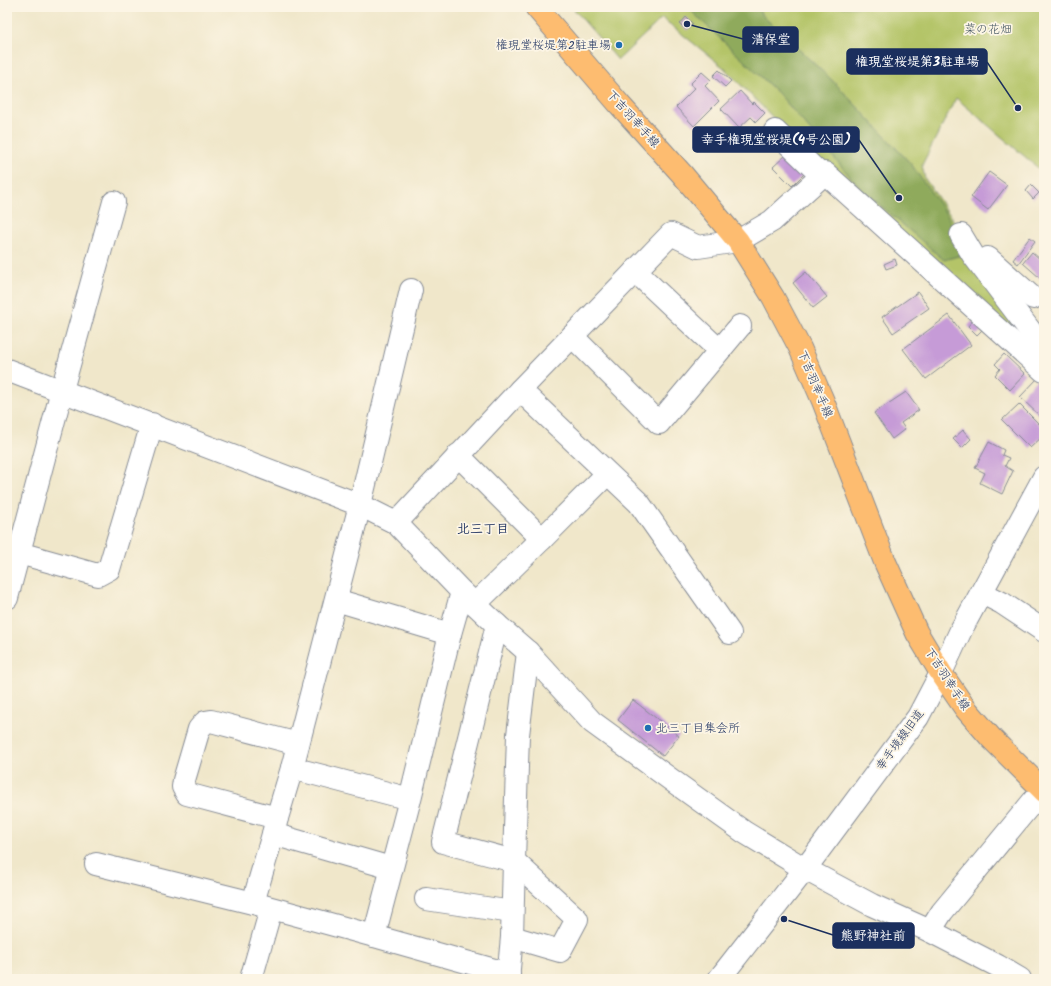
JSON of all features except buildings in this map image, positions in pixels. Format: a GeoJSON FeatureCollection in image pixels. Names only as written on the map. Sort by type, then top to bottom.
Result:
{"type":"FeatureCollection","features":[{"type":"Feature","properties":{"kind":"main road","name":"下吉羽幸手線"},"geometry":{"type":"LineString","coordinates":[[536,7],[682,174],[738,241],[773,296],[800,348],[823,401],[884,562],[917,633],[941,673],[965,708],[992,739],[1043,789]]}},
{"type":"Feature","properties":{"kind":"street"},"geometry":{"type":"LineString","coordinates":[[775,131],[822,176]]}},
{"type":"Feature","properties":{"kind":"street"},"geometry":{"type":"LineString","coordinates":[[396,523],[458,455],[671,234],[698,247],[738,241],[772,221],[825,173],[1044,371]]}},
{"type":"Feature","properties":{"kind":"street"},"geometry":{"type":"LineString","coordinates":[[7,598],[114,202]]}},
{"type":"Feature","properties":{"kind":"street"},"geometry":{"type":"LineString","coordinates":[[1038,315],[961,235],[973,255],[1044,349]]}},
{"type":"Feature","properties":{"kind":"street"},"geometry":{"type":"LineString","coordinates":[[635,271],[719,350]]}},
{"type":"Feature","properties":{"kind":"street"},"geometry":{"type":"LineString","coordinates":[[251,979],[275,826],[292,768],[336,600],[411,290]]}},
{"type":"Feature","properties":{"kind":"street"},"geometry":{"type":"LineString","coordinates":[[572,336],[659,423],[740,326]]}},
{"type":"Feature","properties":{"kind":"street"},"geometry":{"type":"LineString","coordinates":[[7,370],[152,424],[360,505],[396,523],[469,598],[528,652],[592,722],[744,832],[805,869],[872,905],[930,931],[1020,979]]}},
{"type":"Feature","properties":{"kind":"street"},"geometry":{"type":"LineString","coordinates":[[520,390],[639,503],[730,633]]}},
{"type":"Feature","properties":{"kind":"street"},"geometry":{"type":"LineString","coordinates":[[19,553],[98,575],[109,569],[152,424]]}},
{"type":"Feature","properties":{"kind":"street"},"geometry":{"type":"LineString","coordinates":[[458,455],[542,539]]}},
{"type":"Feature","properties":{"kind":"street"},"geometry":{"type":"LineString","coordinates":[[374,936],[410,799],[450,634],[469,598],[542,539],[607,474]]}},
{"type":"Feature","properties":{"kind":"street","name":"幸手境線旧道"},"geometry":{"type":"LineString","coordinates":[[719,979],[805,869],[918,717],[961,630],[1044,477]]}},
{"type":"Feature","properties":{"kind":"street"},"geometry":{"type":"LineString","coordinates":[[982,593],[1002,603],[1044,631]]}},
{"type":"Feature","properties":{"kind":"street"},"geometry":{"type":"LineString","coordinates":[[336,600],[450,634]]}},
{"type":"Feature","properties":{"kind":"street"},"geometry":{"type":"LineString","coordinates":[[497,625],[443,842],[514,861],[577,919],[560,951],[512,937]]}},
{"type":"Feature","properties":{"kind":"street"},"geometry":{"type":"LineString","coordinates":[[96,864],[374,936],[509,976],[512,937],[518,735],[528,652]]}},
{"type":"Feature","properties":{"kind":"street"},"geometry":{"type":"LineString","coordinates":[[298,744],[211,721],[205,722],[199,729],[183,787],[187,794],[391,868]]}},
{"type":"Feature","properties":{"kind":"street"},"geometry":{"type":"LineString","coordinates":[[292,768],[410,799]]}},
{"type":"Feature","properties":{"kind":"street"},"geometry":{"type":"LineString","coordinates":[[930,931],[942,912],[1043,789]]}},
{"type":"Feature","properties":{"kind":"street"},"geometry":{"type":"LineString","coordinates":[[426,899],[512,912]]}},
{"type":"Feature","properties":{"kind":"green space","name":"菜の花畑"},"geometry":{"type":"Polygon","coordinates":[[[572,7],[1044,7],[1044,173],[956,98],[922,165],[925,179],[952,218],[967,251],[1044,358],[820,165],[723,67],[662,18],[618,60],[572,7]]]}},
{"type":"Feature","properties":{"kind":"green space"},"geometry":{"type":"Polygon","coordinates":[[[687,7],[756,7],[764,17],[835,83],[911,164],[947,215],[965,254],[944,260],[860,188],[779,94],[687,7]]]}},
{"type":"Feature","properties":{"kind":"place","name":"清保堂"},"geometry":{"type":"Point","coordinates":[687,24]}},
{"type":"Feature","properties":{"kind":"place","name":"権現堂桜堤第2駐車場"},"geometry":{"type":"Point","coordinates":[619,45]}},
{"type":"Feature","properties":{"kind":"place","name":"権現堂桜堤第3駐車場"},"geometry":{"type":"Point","coordinates":[1018,108]}},
{"type":"Feature","properties":{"kind":"place","name":"幸手権現堂桜堤(4号公園)"},"geometry":{"type":"Point","coordinates":[899,198]}},
{"type":"Feature","properties":{"kind":"place","name":"北三丁目集会所"},"geometry":{"type":"Point","coordinates":[648,728]}},
{"type":"Feature","properties":{"kind":"place","name":"熊野神社前"},"geometry":{"type":"Point","coordinates":[784,919]}},
{"type":"Feature","properties":{"kind":"district","name":"北三丁目"},"geometry":{"type":"Point","coordinates":[483,529]}}]}
